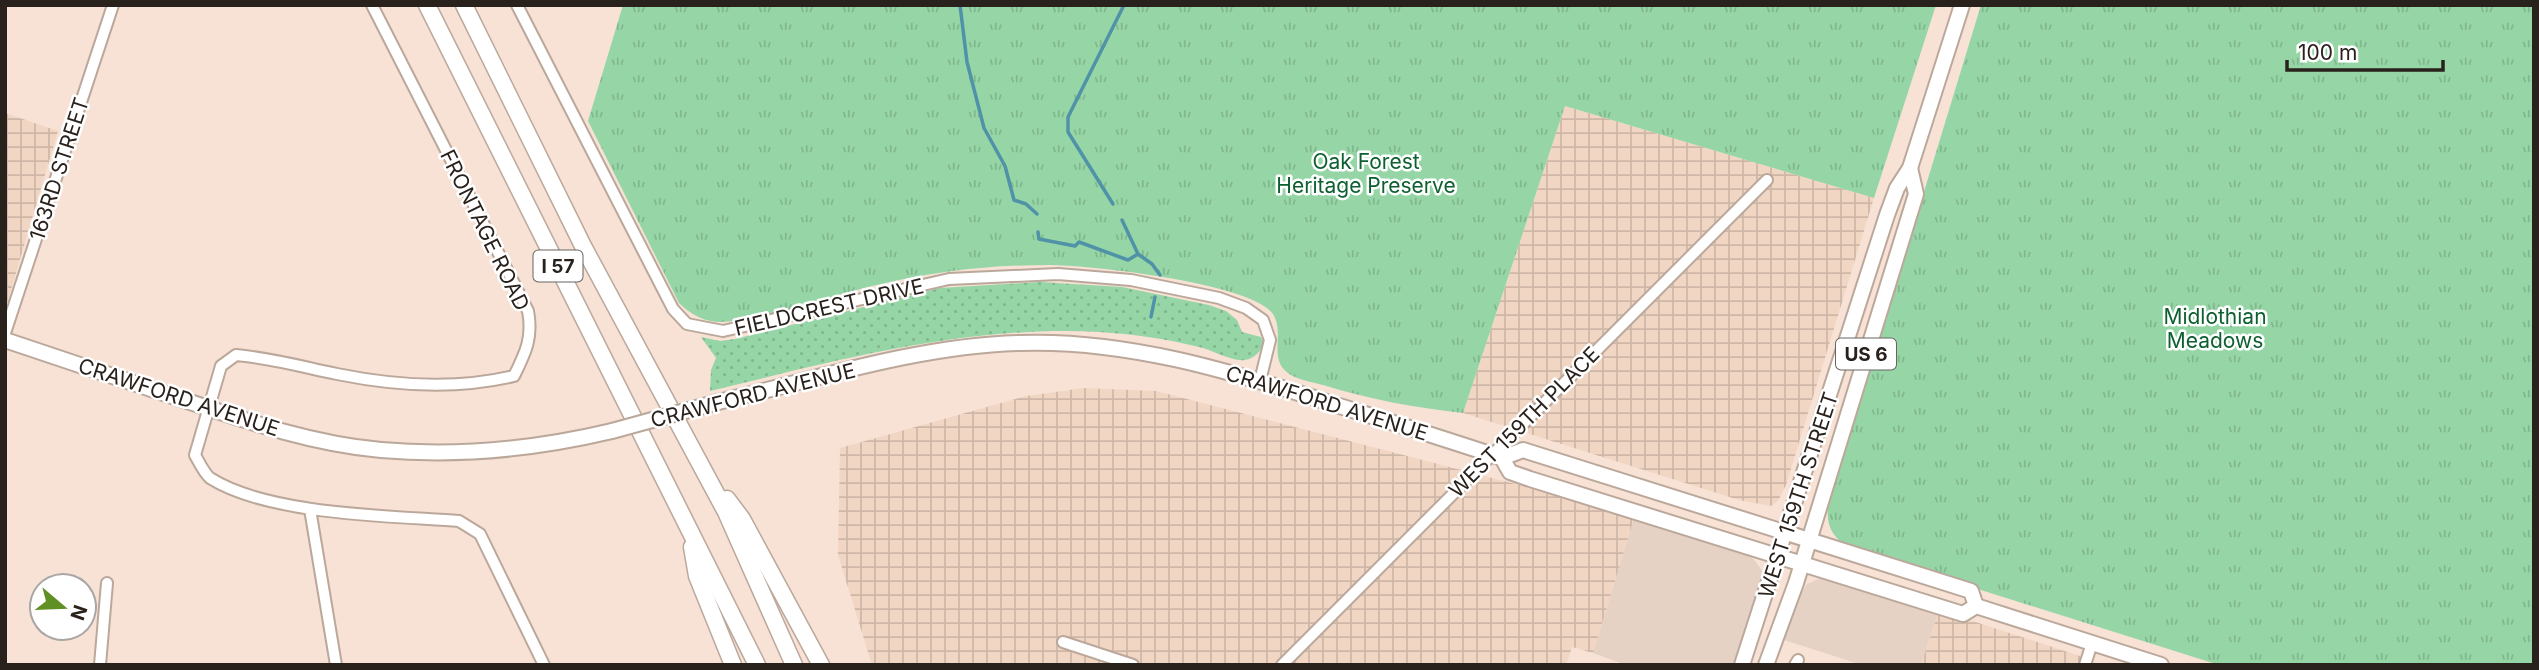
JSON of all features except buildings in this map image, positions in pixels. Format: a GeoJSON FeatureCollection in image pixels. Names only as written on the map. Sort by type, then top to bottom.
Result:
{"type":"FeatureCollection","features":[{"type":"Feature","properties":{"kind":"highway","name":"I 57"},"geometry":{"type":"LineString","coordinates":[[427,5],[757,665]]}},
{"type":"Feature","properties":{"kind":"highway","name":"I 57"},"geometry":{"type":"LineString","coordinates":[[464,5],[583,246],[726,512],[794,665]]}},
{"type":"Feature","properties":{"kind":"highway"},"geometry":{"type":"LineString","coordinates":[[697,458],[742,519],[821,665]]}},
{"type":"Feature","properties":{"kind":"highway"},"geometry":{"type":"LineString","coordinates":[[688,527],[697,576],[733,665]]}},
{"type":"Feature","properties":{"kind":"main road","name":"WEST 159TH STREET"},"geometry":{"type":"LineString","coordinates":[[1742,665],[1887,215],[1897,188],[1910,168],[1962,5]]}},
{"type":"Feature","properties":{"kind":"main road","name":"WEST 159TH STREET"},"geometry":{"type":"LineString","coordinates":[[1766,665],[1809,539],[1916,194],[1910,168]]}},
{"type":"Feature","properties":{"kind":"main road","name":"CRAWFORD AVENUE"},"geometry":{"type":"LineString","coordinates":[[5,340],[296,436],[378,450],[430,453],[496,452],[554,445],[718,402],[950,349],[1020,343],[1090,345],[1177,359],[1260,381],[1497,456],[1523,450],[1971,590],[1976,606]]}},
{"type":"Feature","properties":{"kind":"main road","name":"CRAWFORD AVENUE"},"geometry":{"type":"LineString","coordinates":[[1497,456],[1510,472],[1801,564],[1963,614],[1976,606],[2161,665]]}},
{"type":"Feature","properties":{"kind":"street","name":"163RD STREET"},"geometry":{"type":"LineString","coordinates":[[5,333],[113,5]]}},
{"type":"Feature","properties":{"kind":"street","name":"FRONTAGE ROAD"},"geometry":{"type":"LineString","coordinates":[[209,408],[222,366],[236,355],[262,357],[339,375],[420,386],[480,384],[514,376],[527,352],[532,332],[528,311],[372,5]]}},
{"type":"Feature","properties":{"kind":"street","name":"FIELDCREST DRIVE"},"geometry":{"type":"LineString","coordinates":[[517,5],[673,309],[687,324],[723,331],[736,329],[948,279],[1058,274],[1131,280],[1219,298],[1246,308],[1263,320],[1270,340],[1260,381]]}},
{"type":"Feature","properties":{"kind":"street","name":"WEST 159TH PLACE"},"geometry":{"type":"LineString","coordinates":[[1282,665],[1497,456],[1767,180]]}},
{"type":"Feature","properties":{"kind":"street"},"geometry":{"type":"LineString","coordinates":[[209,408],[195,456],[208,477],[244,492],[310,509],[459,521],[480,534],[544,665]]}},
{"type":"Feature","properties":{"kind":"street"},"geometry":{"type":"LineString","coordinates":[[310,509],[336,665]]}},
{"type":"Feature","properties":{"kind":"street"},"geometry":{"type":"LineString","coordinates":[[100,665],[107,583]]}},
{"type":"Feature","properties":{"kind":"street"},"geometry":{"type":"LineString","coordinates":[[1063,642],[1133,665]]}},
{"type":"Feature","properties":{"kind":"street"},"geometry":{"type":"LineString","coordinates":[[2085,665],[2092,643]]}},
{"type":"Feature","properties":{"kind":"shaded area"},"geometry":{"type":"Polygon","coordinates":[[[1565,106],[1874,198],[1786,485],[1778,501],[1771,506],[1739,500],[1463,413],[1565,106]]]}},
{"type":"Feature","properties":{"kind":"shaded area"},"geometry":{"type":"Polygon","coordinates":[[[5,113],[58,131],[5,310],[5,113]]]}},
{"type":"Feature","properties":{"kind":"shaded area"},"geometry":{"type":"Polygon","coordinates":[[[1084,388],[1156,391],[1635,515],[1593,653],[1572,647],[1566,665],[872,665],[838,555],[840,448],[1026,396],[1084,388]]]}},
{"type":"Feature","properties":{"kind":"shaded area"},"geometry":{"type":"Polygon","coordinates":[[[1635,515],[1749,553],[1763,572],[1763,591],[1738,665],[1626,665],[1593,653],[1635,515]]]}},
{"type":"Feature","properties":{"kind":"shaded area"},"geometry":{"type":"Polygon","coordinates":[[[1825,576],[1939,610],[1921,665],[1862,665],[1781,639],[1793,605],[1807,584],[1825,576]]]}},
{"type":"Feature","properties":{"kind":"shaded area"},"geometry":{"type":"Polygon","coordinates":[[[1939,610],[2083,657],[2081,665],[1921,665],[1939,610]]]}},
{"type":"Feature","properties":{"kind":"green space","name":"Oak Forest Heritage Preserve"},"geometry":{"type":"Polygon","coordinates":[[[623,5],[1936,5],[1874,198],[1565,106],[1463,413],[1375,399],[1296,377],[1288,373],[1279,361],[1276,321],[1273,314],[1259,303],[1235,293],[1203,285],[1132,272],[1049,265],[964,270],[863,288],[759,317],[715,322],[698,317],[679,303],[588,121],[623,5]]]}},
{"type":"Feature","properties":{"kind":"green space","name":"Midlothian Meadows"},"geometry":{"type":"Polygon","coordinates":[[[1981,5],[2534,5],[2534,665],[2219,665],[1854,550],[1836,537],[1828,521],[1828,506],[1981,5]]]}},
{"type":"Feature","properties":{"kind":"green space"},"geometry":{"type":"Polygon","coordinates":[[[1040,282],[1122,287],[1209,305],[1226,311],[1237,320],[1242,332],[1261,337],[1264,343],[1254,356],[1240,360],[1187,344],[1124,334],[1049,331],[1000,334],[903,347],[710,391],[711,370],[716,358],[701,337],[720,341],[735,339],[940,288],[1040,282]]]}},
{"type":"Feature","properties":{"kind":"waterway"},"geometry":{"type":"LineString","coordinates":[[960,5],[967,62],[984,128],[1005,166],[1014,200],[1026,204],[1037,214]]}},
{"type":"Feature","properties":{"kind":"waterway"},"geometry":{"type":"LineString","coordinates":[[1113,204],[1068,132],[1068,117],[1124,5]]}},
{"type":"Feature","properties":{"kind":"waterway"},"geometry":{"type":"LineString","coordinates":[[1122,220],[1138,254],[1152,264],[1160,275]]}},
{"type":"Feature","properties":{"kind":"waterway"},"geometry":{"type":"LineString","coordinates":[[1038,232],[1039,239],[1075,246],[1079,242],[1128,260],[1138,254]]}},
{"type":"Feature","properties":{"kind":"waterway"},"geometry":{"type":"LineString","coordinates":[[1151,317],[1155,297]]}}]}
